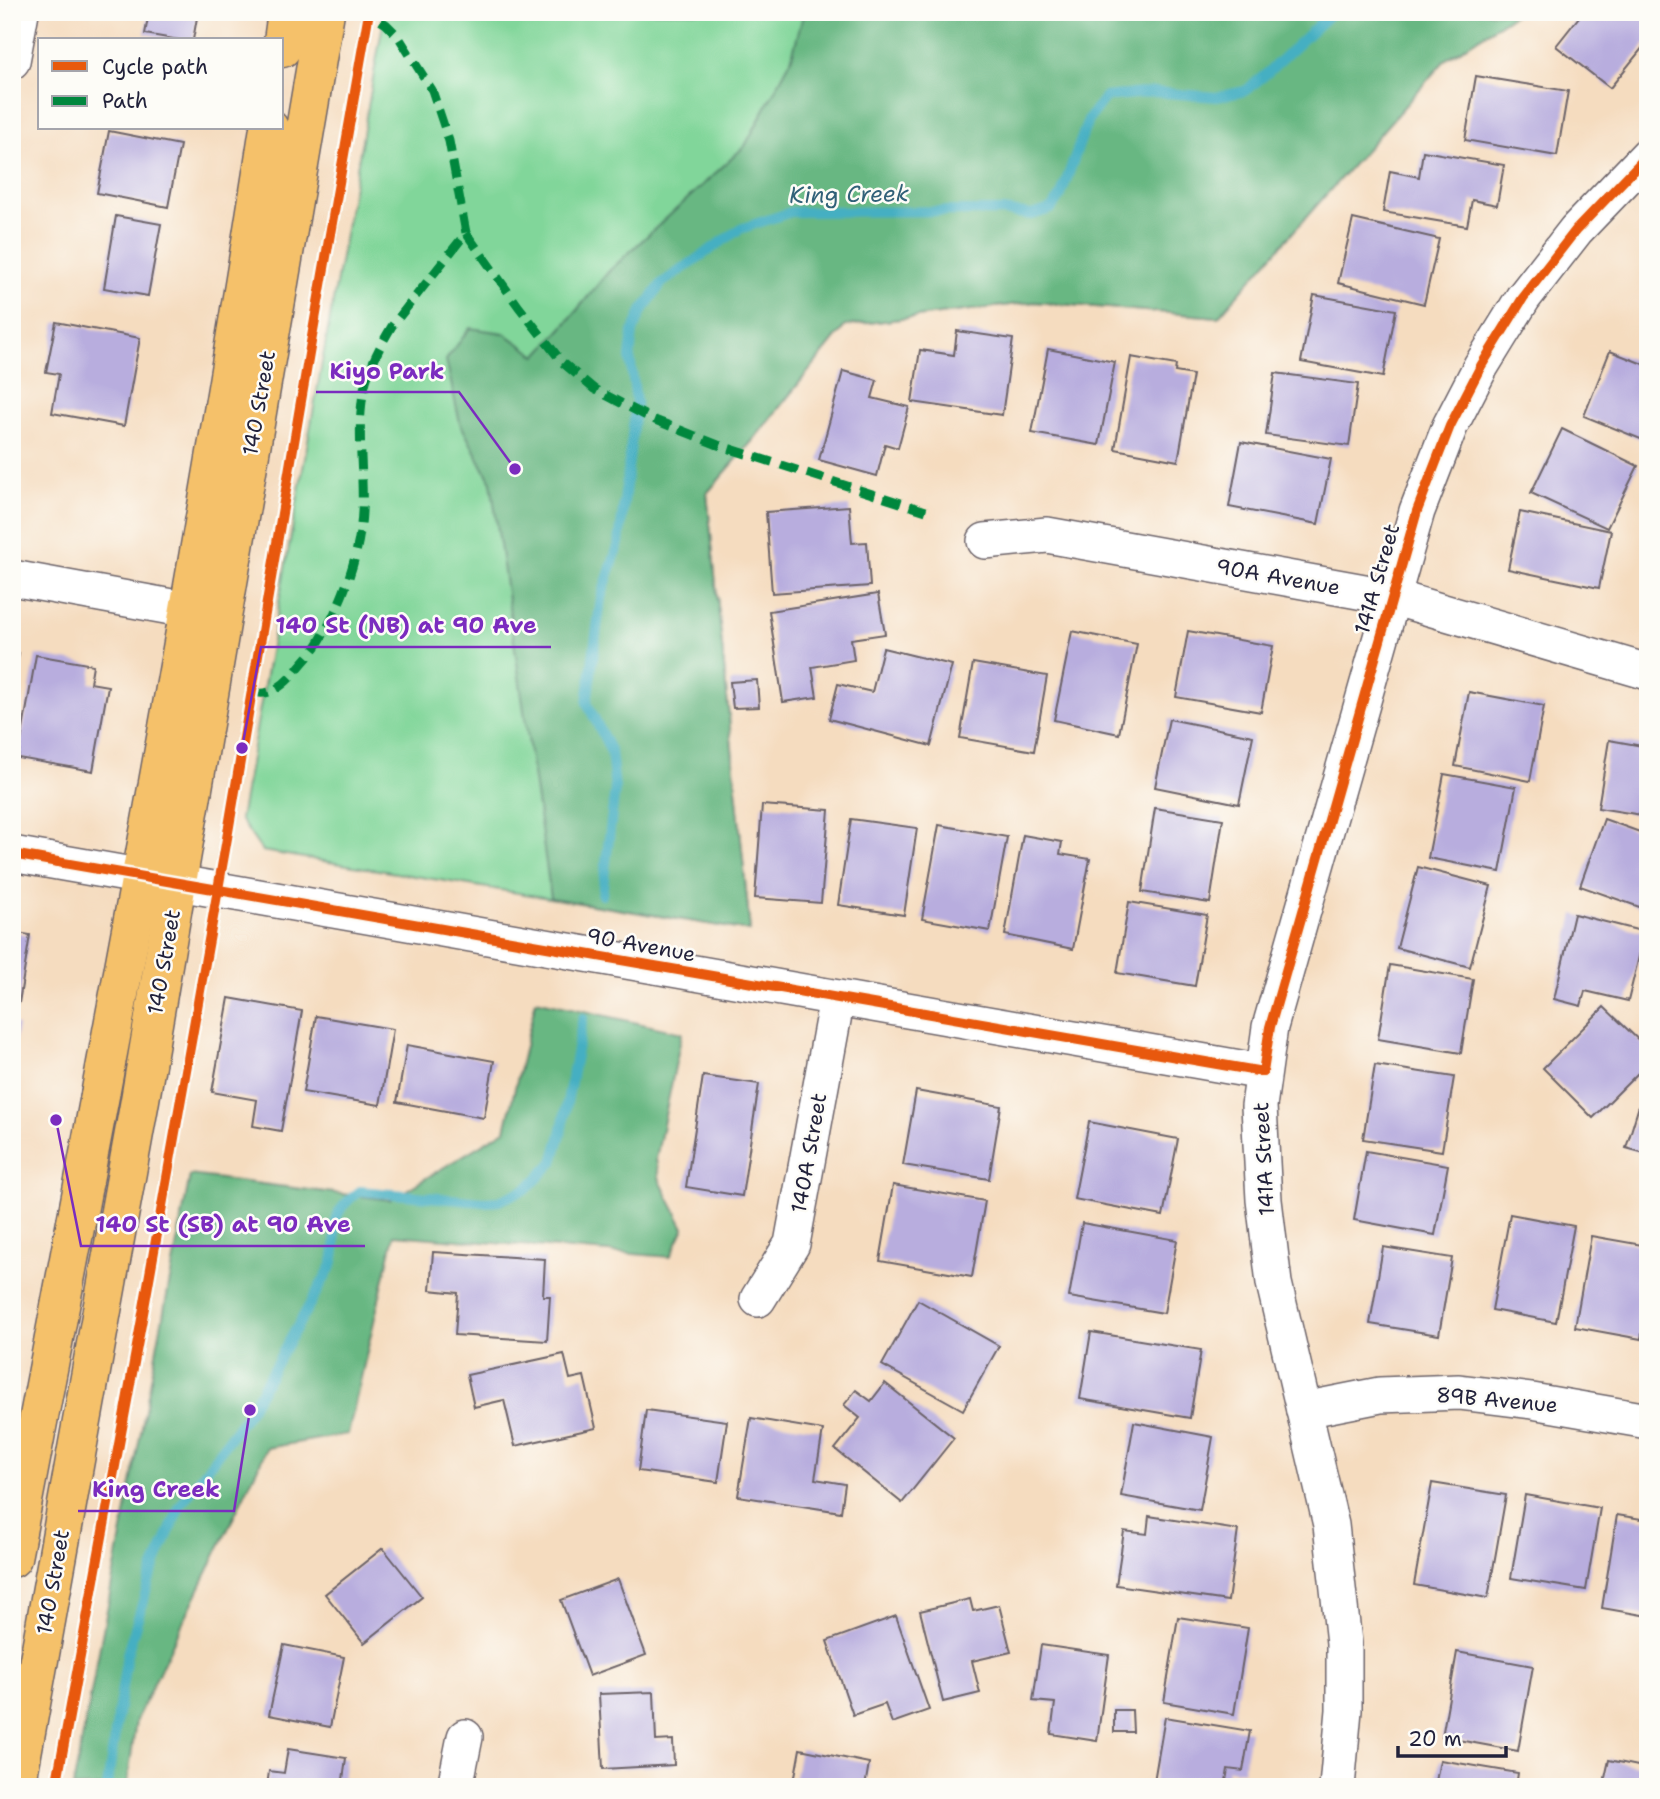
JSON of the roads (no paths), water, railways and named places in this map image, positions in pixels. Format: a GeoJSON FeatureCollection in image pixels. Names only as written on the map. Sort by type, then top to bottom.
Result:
{"type":"FeatureCollection","features":[{"type":"Feature","properties":{"kind":"main road"},"geometry":{"type":"LineString","coordinates":[[283,38],[287,12]]}},
{"type":"Feature","properties":{"kind":"main road","name":"140 Street"},"geometry":{"type":"LineString","coordinates":[[12,1558],[159,879],[326,12]]}},
{"type":"Feature","properties":{"kind":"main road","name":"140 Street"},"geometry":{"type":"LineString","coordinates":[[16,1787],[138,1114],[159,879],[188,610],[239,326],[269,130]]}},
{"type":"Feature","properties":{"kind":"street"},"geometry":{"type":"LineString","coordinates":[[12,61],[21,12]]}},
{"type":"Feature","properties":{"kind":"street","name":"141A Street"},"geometry":{"type":"LineString","coordinates":[[1338,1787],[1344,1710],[1344,1643],[1331,1525],[1274,1283],[1264,1200],[1259,1106],[1270,1027],[1417,511],[1450,426],[1481,366],[1522,298],[1576,230],[1648,155]]}},
{"type":"Feature","properties":{"kind":"street","name":"90A Avenue"},"geometry":{"type":"LineString","coordinates":[[985,541],[1047,535],[1392,597],[1648,672]]}},
{"type":"Feature","properties":{"kind":"street"},"geometry":{"type":"LineString","coordinates":[[12,578],[188,610]]}},
{"type":"Feature","properties":{"kind":"street","name":"90 Avenue"},"geometry":{"type":"LineString","coordinates":[[12,854],[1263,1072]]}},
{"type":"Feature","properties":{"kind":"street","name":"140A Street"},"geometry":{"type":"LineString","coordinates":[[758,1299],[792,1244],[837,998]]}},
{"type":"Feature","properties":{"kind":"street","name":"89B Avenue"},"geometry":{"type":"LineString","coordinates":[[1304,1410],[1380,1395],[1459,1392],[1532,1401],[1648,1421]]}},
{"type":"Feature","properties":{"kind":"street"},"geometry":{"type":"LineString","coordinates":[[455,1787],[465,1737]]}},
{"type":"Feature","properties":{"kind":"waterway","name":"King Creek"},"geometry":{"type":"LineString","coordinates":[[602,895],[615,789],[611,752],[587,703],[601,598],[619,543],[636,402],[630,357],[633,332],[642,311],[662,283],[740,229],[791,212],[1002,211],[1032,215],[1051,209],[1061,195],[1088,120],[1105,97],[1153,92],[1217,97],[1245,91],[1332,12]]}},
{"type":"Feature","properties":{"kind":"waterway","name":"King Creek"},"geometry":{"type":"LineString","coordinates":[[107,1787],[127,1654],[150,1578],[180,1506],[250,1410],[332,1265],[337,1217],[341,1209],[360,1191],[484,1202],[499,1201],[526,1189],[553,1162],[561,1134],[583,1018]]}},
{"type":"Feature","properties":{"kind":"place","name":"Kiyo Park"},"geometry":{"type":"Point","coordinates":[515,469]}},
{"type":"Feature","properties":{"kind":"place","name":"140 St (NB) at 90 Ave"},"geometry":{"type":"Point","coordinates":[242,748]}},
{"type":"Feature","properties":{"kind":"place","name":"140 St (SB) at 90 Ave"},"geometry":{"type":"Point","coordinates":[56,1120]}},
{"type":"Feature","properties":{"kind":"place","name":"King Creek"},"geometry":{"type":"Point","coordinates":[250,1410]}}]}
